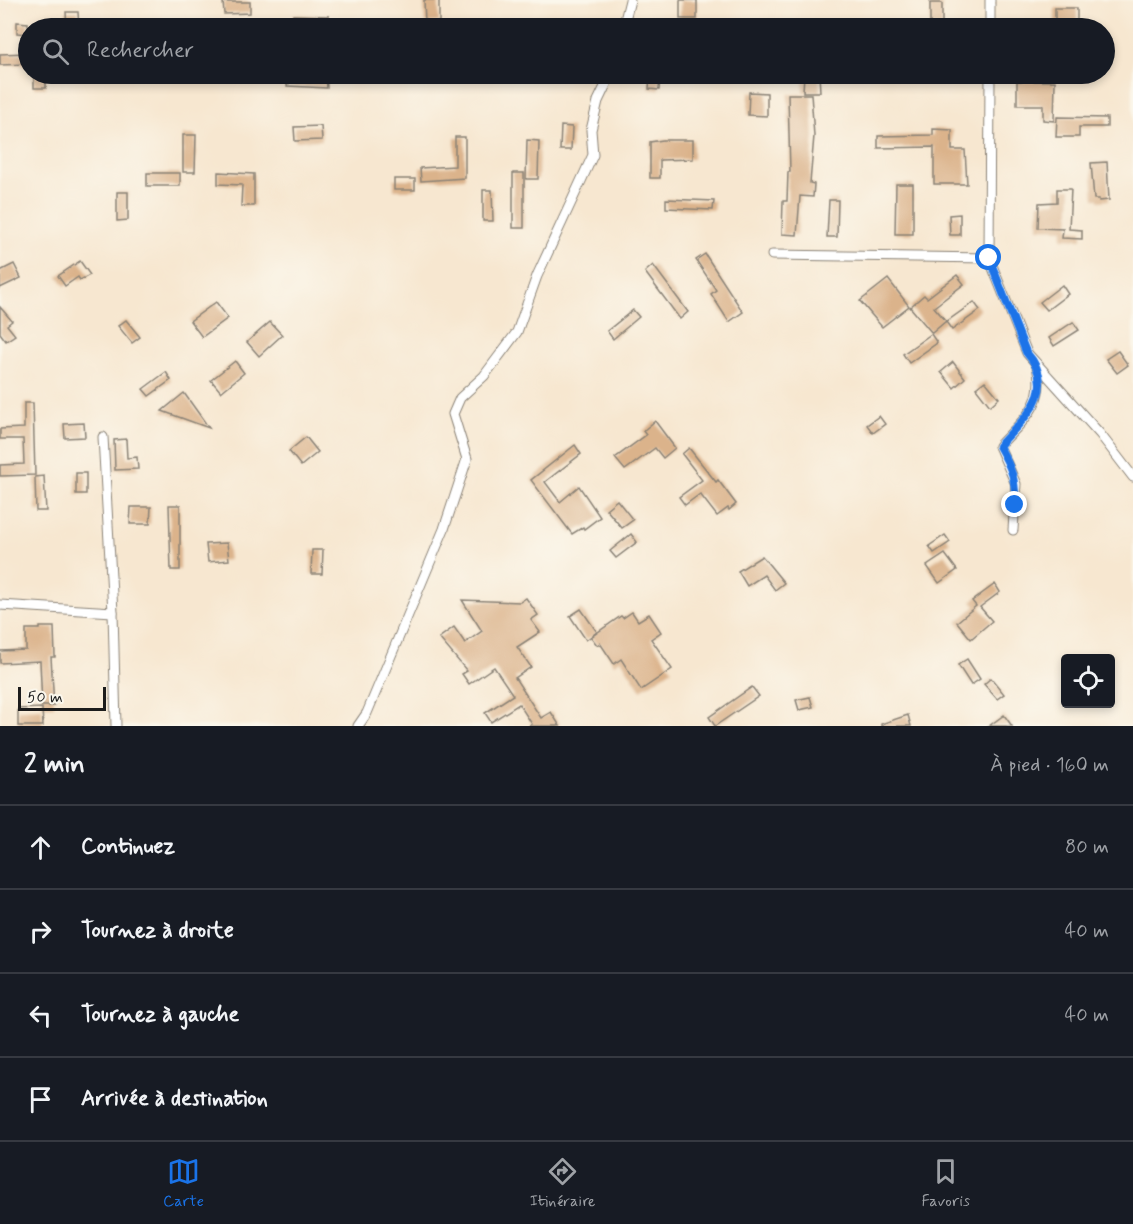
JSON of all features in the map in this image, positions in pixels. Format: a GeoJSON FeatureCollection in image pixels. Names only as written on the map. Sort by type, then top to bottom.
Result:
{"type":"FeatureCollection","features":[{"type":"Feature","properties":{"kind":"street"},"geometry":{"type":"LineString","coordinates":[[626,18],[630,0]]}},
{"type":"Feature","properties":{"kind":"street"},"geometry":{"type":"LineString","coordinates":[[990,0],[990,18]]}},
{"type":"Feature","properties":{"kind":"street"},"geometry":{"type":"LineString","coordinates":[[358,726],[367,713],[444,529],[466,459],[453,414],[460,398],[484,376],[517,332],[537,276],[593,155],[591,130],[598,101],[606,84]]}},
{"type":"Feature","properties":{"kind":"street"},"geometry":{"type":"LineString","coordinates":[[990,84],[989,258],[1026,352],[1100,434],[1133,477]]}},
{"type":"Feature","properties":{"kind":"street"},"geometry":{"type":"LineString","coordinates":[[772,255],[989,258]]}},
{"type":"Feature","properties":{"kind":"street"},"geometry":{"type":"LineString","coordinates":[[1013,530],[1016,484],[999,446],[1037,401],[1041,382],[1037,364]]}},
{"type":"Feature","properties":{"kind":"street"},"geometry":{"type":"LineString","coordinates":[[103,437],[113,612],[116,726]]}},
{"type":"Feature","properties":{"kind":"street"},"geometry":{"type":"LineString","coordinates":[[0,605],[113,612]]}},
{"type":"Feature","properties":{"kind":"building"},"geometry":{"type":"Polygon","coordinates":[[[424,0],[439,0],[439,18],[425,18],[424,0]]]}},
{"type":"Feature","properties":{"kind":"building"},"geometry":{"type":"Polygon","coordinates":[[[680,0],[697,0],[697,18],[680,18],[680,0]]]}},
{"type":"Feature","properties":{"kind":"building"},"geometry":{"type":"Polygon","coordinates":[[[223,2],[250,2],[250,13],[224,14],[223,2]]]}},
{"type":"Feature","properties":{"kind":"building"},"geometry":{"type":"Polygon","coordinates":[[[930,3],[942,3],[942,18],[930,18],[930,3]]]}},
{"type":"Feature","properties":{"kind":"building"},"geometry":{"type":"Polygon","coordinates":[[[1055,8],[1077,8],[1077,18],[1055,18],[1055,8]]]}},
{"type":"Feature","properties":{"kind":"building"},"geometry":{"type":"Polygon","coordinates":[[[66,12],[78,12],[78,18],[66,18],[66,12]]]}},
{"type":"Feature","properties":{"kind":"building"},"geometry":{"type":"Polygon","coordinates":[[[293,15],[329,16],[329,18],[293,18],[293,15]]]}},
{"type":"Feature","properties":{"kind":"building"},"geometry":{"type":"Polygon","coordinates":[[[18,53],[18,64],[0,65],[0,54],[18,53]]]}},
{"type":"Feature","properties":{"kind":"building"},"geometry":{"type":"Polygon","coordinates":[[[34,84],[46,84],[46,88],[34,88],[34,84]]]}},
{"type":"Feature","properties":{"kind":"building"},"geometry":{"type":"Polygon","coordinates":[[[287,84],[327,84],[327,88],[287,86],[287,84]]]}},
{"type":"Feature","properties":{"kind":"building"},"geometry":{"type":"Polygon","coordinates":[[[649,84],[659,84],[659,90],[649,89],[649,84]]]}},
{"type":"Feature","properties":{"kind":"building"},"geometry":{"type":"Polygon","coordinates":[[[803,84],[820,84],[820,92],[803,92],[803,84]]]}},
{"type":"Feature","properties":{"kind":"building"},"geometry":{"type":"Polygon","coordinates":[[[1017,84],[1055,84],[1054,121],[1043,120],[1043,105],[1017,105],[1017,84]]]}},
{"type":"Feature","properties":{"kind":"building"},"geometry":{"type":"Polygon","coordinates":[[[749,92],[767,93],[767,116],[748,115],[749,92]]]}},
{"type":"Feature","properties":{"kind":"building"},"geometry":{"type":"Polygon","coordinates":[[[788,94],[811,94],[814,136],[810,183],[814,184],[813,197],[800,196],[797,235],[782,234],[783,201],[787,201],[788,172],[790,172],[788,94]]]}},
{"type":"Feature","properties":{"kind":"building"},"geometry":{"type":"Polygon","coordinates":[[[1057,117],[1107,118],[1107,127],[1079,127],[1079,137],[1056,137],[1057,117]]]}},
{"type":"Feature","properties":{"kind":"building"},"geometry":{"type":"Polygon","coordinates":[[[321,126],[322,140],[295,141],[294,127],[321,126]]]}},
{"type":"Feature","properties":{"kind":"building"},"geometry":{"type":"Polygon","coordinates":[[[561,126],[572,127],[571,150],[560,150],[561,126]]]}},
{"type":"Feature","properties":{"kind":"building"},"geometry":{"type":"Polygon","coordinates":[[[933,129],[952,130],[952,150],[965,150],[967,184],[934,184],[934,147],[878,148],[878,136],[933,135],[933,129]]]}},
{"type":"Feature","properties":{"kind":"building"},"geometry":{"type":"Polygon","coordinates":[[[183,135],[196,135],[195,172],[183,172],[183,135]]]}},
{"type":"Feature","properties":{"kind":"building"},"geometry":{"type":"Polygon","coordinates":[[[455,137],[465,137],[465,178],[421,181],[420,168],[455,166],[455,137]]]}},
{"type":"Feature","properties":{"kind":"building"},"geometry":{"type":"Polygon","coordinates":[[[527,140],[539,141],[538,179],[526,179],[527,140]]]}},
{"type":"Feature","properties":{"kind":"building"},"geometry":{"type":"Polygon","coordinates":[[[693,140],[693,159],[660,160],[660,178],[650,178],[650,142],[693,140]]]}},
{"type":"Feature","properties":{"kind":"building"},"geometry":{"type":"Polygon","coordinates":[[[1107,162],[1109,200],[1099,201],[1099,199],[1094,199],[1091,163],[1107,162]]]}},
{"type":"Feature","properties":{"kind":"building"},"geometry":{"type":"Polygon","coordinates":[[[218,172],[254,174],[254,206],[241,206],[242,185],[218,184],[218,172]]]}},
{"type":"Feature","properties":{"kind":"building"},"geometry":{"type":"Polygon","coordinates":[[[147,173],[180,173],[180,186],[147,186],[147,173]]]}},
{"type":"Feature","properties":{"kind":"building"},"geometry":{"type":"Polygon","coordinates":[[[513,173],[524,173],[524,228],[513,228],[513,173]]]}},
{"type":"Feature","properties":{"kind":"building"},"geometry":{"type":"Polygon","coordinates":[[[394,179],[415,179],[415,190],[394,190],[394,179]]]}},
{"type":"Feature","properties":{"kind":"building"},"geometry":{"type":"Polygon","coordinates":[[[896,184],[913,184],[913,234],[895,234],[896,184]]]}},
{"type":"Feature","properties":{"kind":"building"},"geometry":{"type":"Polygon","coordinates":[[[1057,189],[1071,189],[1069,229],[1082,230],[1082,239],[1062,238],[1063,229],[1038,228],[1039,203],[1057,202],[1057,189]]]}},
{"type":"Feature","properties":{"kind":"building"},"geometry":{"type":"Polygon","coordinates":[[[483,190],[492,190],[493,221],[483,221],[483,190]]]}},
{"type":"Feature","properties":{"kind":"building"},"geometry":{"type":"Polygon","coordinates":[[[117,192],[128,192],[128,220],[117,221],[117,192]]]}},
{"type":"Feature","properties":{"kind":"building"},"geometry":{"type":"Polygon","coordinates":[[[666,199],[714,201],[713,210],[666,208],[666,199]]]}},
{"type":"Feature","properties":{"kind":"building"},"geometry":{"type":"Polygon","coordinates":[[[829,200],[838,200],[837,237],[827,237],[829,200]]]}},
{"type":"Feature","properties":{"kind":"building"},"geometry":{"type":"Polygon","coordinates":[[[960,214],[960,235],[950,235],[949,215],[960,214]]]}},
{"type":"Feature","properties":{"kind":"building"},"geometry":{"type":"Polygon","coordinates":[[[705,254],[743,312],[729,322],[711,294],[716,290],[696,260],[705,254]]]}},
{"type":"Feature","properties":{"kind":"building"},"geometry":{"type":"Polygon","coordinates":[[[80,261],[90,275],[80,280],[78,277],[65,286],[58,276],[80,261]]]}},
{"type":"Feature","properties":{"kind":"building"},"geometry":{"type":"Polygon","coordinates":[[[14,264],[21,278],[0,288],[0,271],[14,264]]]}},
{"type":"Feature","properties":{"kind":"building"},"geometry":{"type":"Polygon","coordinates":[[[653,265],[688,312],[680,319],[645,272],[653,265]]]}},
{"type":"Feature","properties":{"kind":"building"},"geometry":{"type":"Polygon","coordinates":[[[957,275],[964,284],[934,307],[946,321],[932,333],[910,307],[924,295],[927,298],[957,275]]]}},
{"type":"Feature","properties":{"kind":"building"},"geometry":{"type":"Polygon","coordinates":[[[888,279],[909,306],[882,327],[860,301],[888,279]]]}},
{"type":"Feature","properties":{"kind":"building"},"geometry":{"type":"Polygon","coordinates":[[[1062,285],[1068,294],[1047,310],[1040,302],[1062,285]]]}},
{"type":"Feature","properties":{"kind":"building"},"geometry":{"type":"Polygon","coordinates":[[[216,302],[228,318],[202,337],[190,321],[216,302]]]}},
{"type":"Feature","properties":{"kind":"building"},"geometry":{"type":"Polygon","coordinates":[[[974,302],[980,310],[952,330],[946,322],[974,302]]]}},
{"type":"Feature","properties":{"kind":"building"},"geometry":{"type":"Polygon","coordinates":[[[0,307],[12,321],[7,325],[15,335],[6,341],[0,333],[0,307]]]}},
{"type":"Feature","properties":{"kind":"building"},"geometry":{"type":"Polygon","coordinates":[[[633,310],[639,317],[613,339],[607,331],[633,310]]]}},
{"type":"Feature","properties":{"kind":"building"},"geometry":{"type":"Polygon","coordinates":[[[126,320],[140,337],[132,343],[118,326],[126,320]]]}},
{"type":"Feature","properties":{"kind":"building"},"geometry":{"type":"Polygon","coordinates":[[[270,322],[282,335],[259,356],[247,342],[270,322]]]}},
{"type":"Feature","properties":{"kind":"building"},"geometry":{"type":"Polygon","coordinates":[[[1073,322],[1079,330],[1054,346],[1049,338],[1073,322]]]}},
{"type":"Feature","properties":{"kind":"building"},"geometry":{"type":"Polygon","coordinates":[[[931,334],[937,343],[909,363],[903,354],[931,334]]]}},
{"type":"Feature","properties":{"kind":"building"},"geometry":{"type":"Polygon","coordinates":[[[1118,351],[1128,365],[1117,373],[1106,359],[1118,351]]]}},
{"type":"Feature","properties":{"kind":"building"},"geometry":{"type":"Polygon","coordinates":[[[235,361],[244,373],[221,392],[211,380],[235,361]]]}},
{"type":"Feature","properties":{"kind":"building"},"geometry":{"type":"Polygon","coordinates":[[[953,362],[965,378],[954,388],[941,372],[953,362]]]}},
{"type":"Feature","properties":{"kind":"building"},"geometry":{"type":"Polygon","coordinates":[[[166,372],[171,380],[149,396],[143,389],[166,372]]]}},
{"type":"Feature","properties":{"kind":"building"},"geometry":{"type":"Polygon","coordinates":[[[985,381],[999,398],[990,406],[976,388],[985,381]]]}},
{"type":"Feature","properties":{"kind":"building"},"geometry":{"type":"Polygon","coordinates":[[[184,393],[209,428],[162,411],[184,393]]]}},
{"type":"Feature","properties":{"kind":"building"},"geometry":{"type":"Polygon","coordinates":[[[24,403],[33,403],[35,475],[0,476],[0,465],[24,464],[23,439],[0,439],[0,429],[24,428],[24,403]]]}},
{"type":"Feature","properties":{"kind":"building"},"geometry":{"type":"Polygon","coordinates":[[[879,416],[885,424],[873,433],[867,425],[879,416]]]}},
{"type":"Feature","properties":{"kind":"building"},"geometry":{"type":"Polygon","coordinates":[[[655,421],[675,448],[663,458],[655,448],[625,470],[615,458],[646,435],[643,431],[655,421]]]}},
{"type":"Feature","properties":{"kind":"building"},"geometry":{"type":"Polygon","coordinates":[[[84,423],[85,437],[65,438],[64,424],[84,423]]]}},
{"type":"Feature","properties":{"kind":"building"},"geometry":{"type":"Polygon","coordinates":[[[306,437],[318,452],[301,466],[289,451],[306,437]]]}},
{"type":"Feature","properties":{"kind":"building"},"geometry":{"type":"Polygon","coordinates":[[[126,439],[127,458],[137,457],[138,469],[115,470],[114,440],[126,439]]]}},
{"type":"Feature","properties":{"kind":"building"},"geometry":{"type":"Polygon","coordinates":[[[575,445],[581,454],[545,482],[560,502],[579,486],[600,517],[584,529],[583,527],[572,534],[531,480],[575,445]]]}},
{"type":"Feature","properties":{"kind":"building"},"geometry":{"type":"Polygon","coordinates":[[[689,448],[736,504],[729,510],[728,508],[717,516],[700,494],[685,505],[679,497],[702,480],[682,454],[689,448]]]}},
{"type":"Feature","properties":{"kind":"building"},"geometry":{"type":"Polygon","coordinates":[[[76,473],[86,473],[86,494],[76,494],[76,473]]]}},
{"type":"Feature","properties":{"kind":"building"},"geometry":{"type":"Polygon","coordinates":[[[44,476],[46,511],[36,511],[35,477],[44,476]]]}},
{"type":"Feature","properties":{"kind":"building"},"geometry":{"type":"Polygon","coordinates":[[[617,500],[633,520],[622,528],[606,509],[617,500]]]}},
{"type":"Feature","properties":{"kind":"building"},"geometry":{"type":"Polygon","coordinates":[[[169,505],[180,505],[180,570],[171,570],[169,505]]]}},
{"type":"Feature","properties":{"kind":"building"},"geometry":{"type":"Polygon","coordinates":[[[131,507],[151,507],[150,524],[130,524],[131,507]]]}},
{"type":"Feature","properties":{"kind":"building"},"geometry":{"type":"Polygon","coordinates":[[[631,534],[637,542],[616,558],[610,551],[631,534]]]}},
{"type":"Feature","properties":{"kind":"building"},"geometry":{"type":"Polygon","coordinates":[[[945,535],[950,542],[934,553],[929,546],[945,535]]]}},
{"type":"Feature","properties":{"kind":"building"},"geometry":{"type":"Polygon","coordinates":[[[227,543],[229,560],[208,562],[206,544],[227,543]]]}},
{"type":"Feature","properties":{"kind":"building"},"geometry":{"type":"Polygon","coordinates":[[[312,550],[323,550],[322,574],[311,574],[312,550]]]}},
{"type":"Feature","properties":{"kind":"building"},"geometry":{"type":"Polygon","coordinates":[[[945,554],[957,570],[939,583],[927,566],[945,554]]]}},
{"type":"Feature","properties":{"kind":"building"},"geometry":{"type":"Polygon","coordinates":[[[762,556],[784,583],[775,590],[764,575],[747,586],[738,571],[762,556]]]}},
{"type":"Feature","properties":{"kind":"building"},"geometry":{"type":"Polygon","coordinates":[[[995,584],[1000,592],[980,607],[992,621],[971,639],[957,622],[976,606],[972,601],[995,584]]]}},
{"type":"Feature","properties":{"kind":"building"},"geometry":{"type":"Polygon","coordinates":[[[526,598],[538,615],[531,620],[540,632],[517,647],[531,667],[515,678],[541,718],[551,712],[560,726],[529,726],[532,724],[519,704],[491,722],[485,713],[513,695],[494,667],[469,684],[462,674],[467,671],[439,638],[454,627],[465,643],[482,631],[462,600],[520,602],[526,598]]]}},
{"type":"Feature","properties":{"kind":"building"},"geometry":{"type":"Polygon","coordinates":[[[581,609],[597,632],[586,640],[570,616],[581,609]]]}},
{"type":"Feature","properties":{"kind":"building"},"geometry":{"type":"Polygon","coordinates":[[[632,612],[638,621],[649,614],[661,632],[651,639],[672,669],[641,690],[621,659],[614,664],[600,643],[597,645],[591,637],[621,616],[623,618],[632,612]]]}},
{"type":"Feature","properties":{"kind":"building"},"geometry":{"type":"Polygon","coordinates":[[[40,627],[54,627],[55,657],[51,657],[54,706],[42,706],[40,661],[0,663],[0,651],[26,650],[26,629],[40,629],[40,627]]]}},
{"type":"Feature","properties":{"kind":"building"},"geometry":{"type":"Polygon","coordinates":[[[967,659],[980,679],[971,685],[958,665],[967,659]]]}},
{"type":"Feature","properties":{"kind":"building"},"geometry":{"type":"Polygon","coordinates":[[[991,678],[1004,694],[997,699],[984,684],[991,678]]]}},
{"type":"Feature","properties":{"kind":"building"},"geometry":{"type":"Polygon","coordinates":[[[752,687],[759,696],[715,726],[709,717],[752,687]]]}},
{"type":"Feature","properties":{"kind":"building"},"geometry":{"type":"Polygon","coordinates":[[[810,697],[813,707],[799,710],[796,700],[810,697]]]}},
{"type":"Feature","properties":{"kind":"building"},"geometry":{"type":"Polygon","coordinates":[[[42,708],[43,726],[18,726],[18,709],[42,708]]]}},
{"type":"Feature","properties":{"kind":"building"},"geometry":{"type":"Polygon","coordinates":[[[908,715],[911,726],[881,726],[881,724],[908,715]]]}},
{"type":"Feature","properties":{"kind":"building"},"geometry":{"type":"Polygon","coordinates":[[[1004,715],[1012,726],[989,726],[1004,715]]]}},
{"type":"Feature","properties":{"kind":"route"},"geometry":{"type":"LineString","coordinates":[[989,258],[1026,352],[1037,364],[1041,382],[1037,401],[999,446],[1016,484],[1015,505]]}}]}
